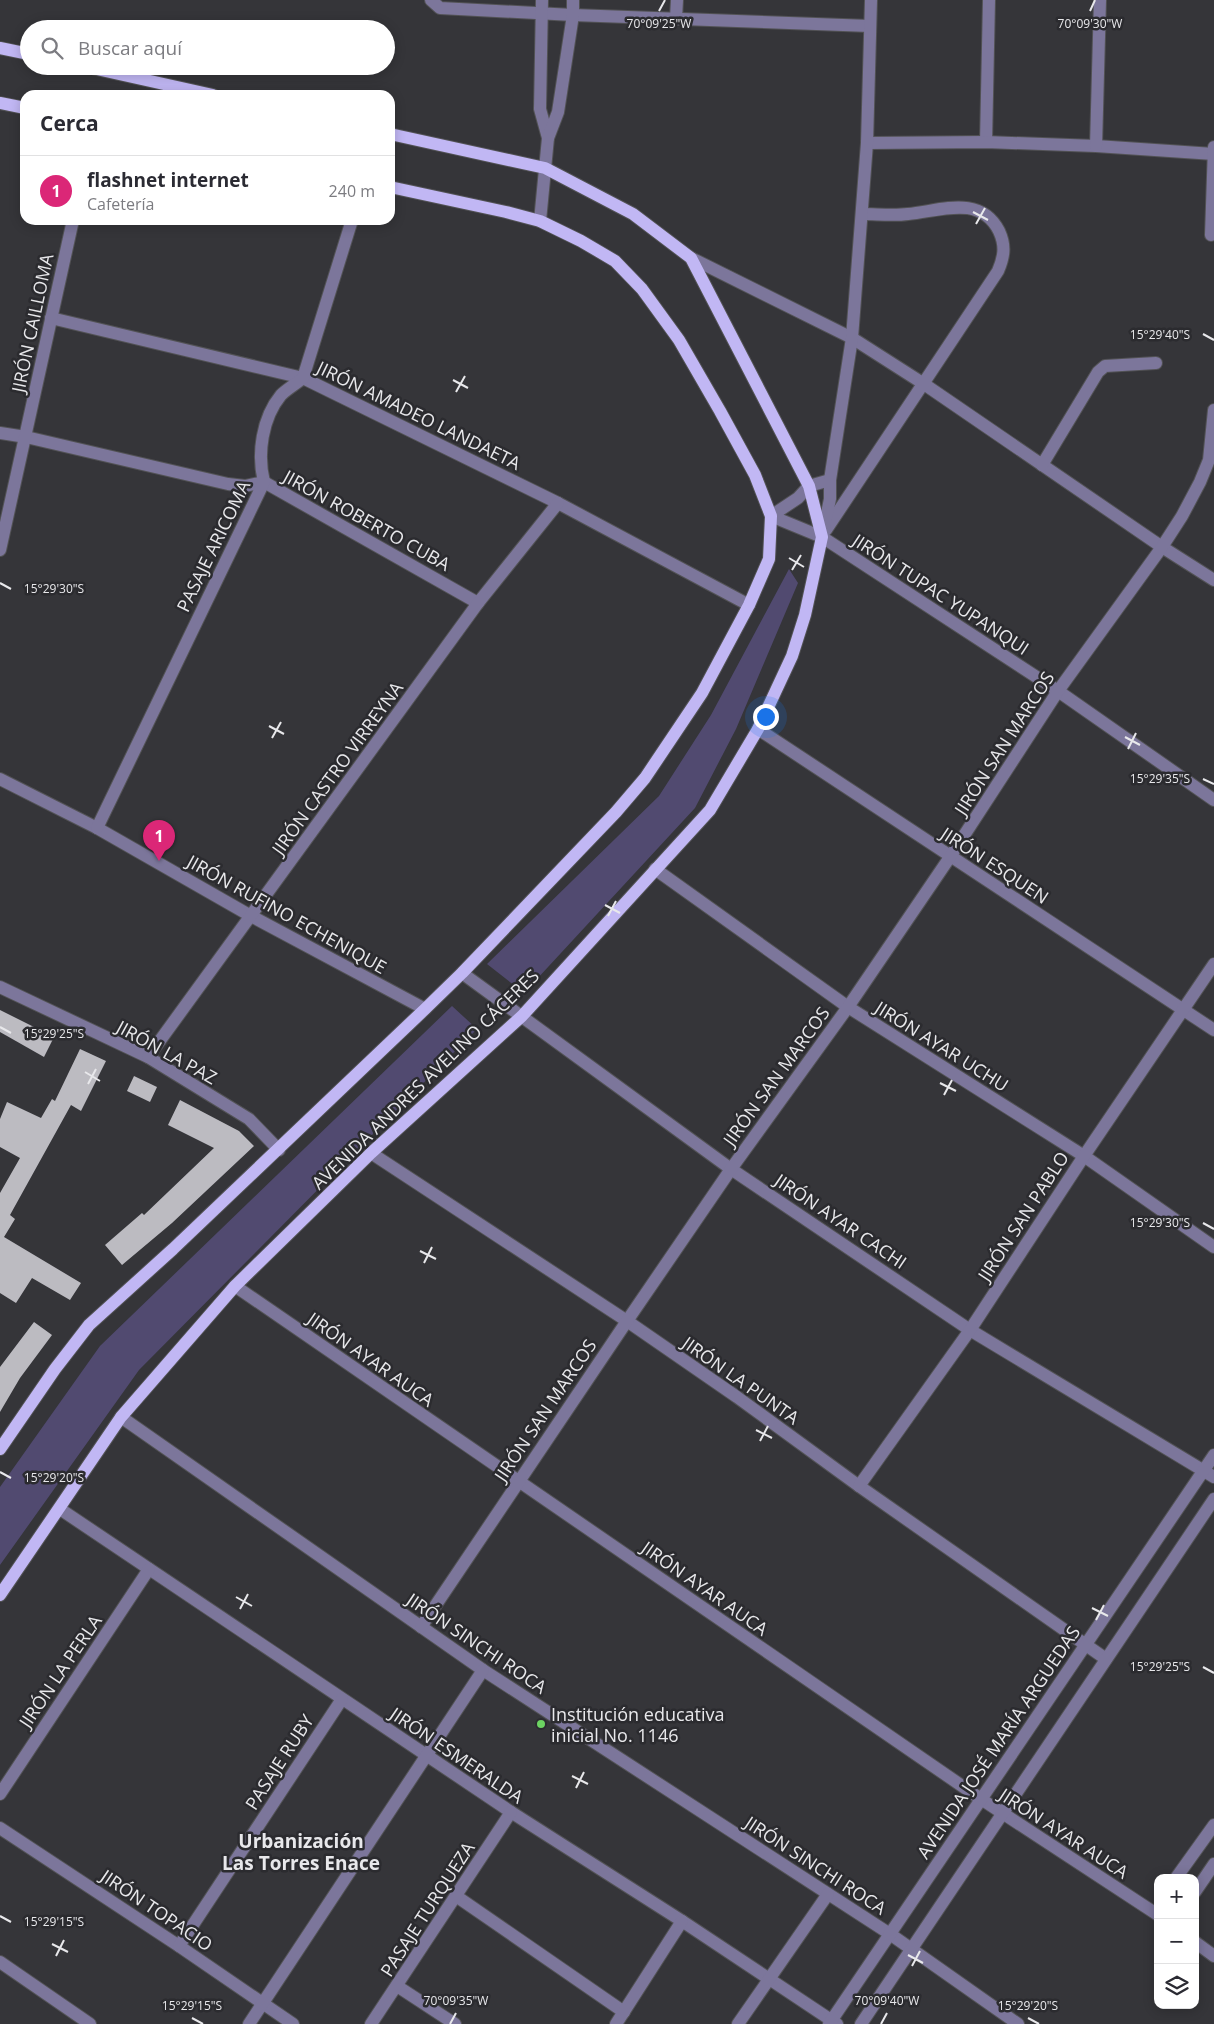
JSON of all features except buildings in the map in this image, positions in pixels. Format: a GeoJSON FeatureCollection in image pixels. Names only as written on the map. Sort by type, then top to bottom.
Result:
{"type":"FeatureCollection","features":[{"type":"Feature","properties":{"kind":"main road"},"geometry":{"type":"LineString","coordinates":[[0,48],[20,52]]}},
{"type":"Feature","properties":{"kind":"main road"},"geometry":{"type":"LineString","coordinates":[[123,75],[191,90]]}},
{"type":"Feature","properties":{"kind":"main road"},"geometry":{"type":"LineString","coordinates":[[0,103],[20,107]]}},
{"type":"Feature","properties":{"kind":"main road","name":"AVENIDA ANDRES AVELINO CÁCERES"},"geometry":{"type":"LineString","coordinates":[[0,1595],[121,1417],[235,1286],[371,1153],[522,1016],[710,810],[758,729],[792,656],[805,615],[822,537],[809,486],[691,258],[633,214],[545,168],[395,135]]}},
{"type":"Feature","properties":{"kind":"main road"},"geometry":{"type":"LineString","coordinates":[[0,1449],[55,1369],[89,1325],[279,1150],[462,973],[616,812],[645,778],[702,693],[749,605],[769,559],[771,516],[754,475],[720,411],[678,340],[642,289],[614,262],[581,242],[540,221],[395,187]]}},
{"type":"Feature","properties":{"kind":"street"},"geometry":{"type":"LineString","coordinates":[[431,0],[433,4],[440,8],[870,26]]}},
{"type":"Feature","properties":{"kind":"street"},"geometry":{"type":"LineString","coordinates":[[542,0],[540,109],[548,138]]}},
{"type":"Feature","properties":{"kind":"street"},"geometry":{"type":"LineString","coordinates":[[540,221],[548,138],[558,112],[574,0]]}},
{"type":"Feature","properties":{"kind":"street"},"geometry":{"type":"LineString","coordinates":[[676,18],[677,0]]}},
{"type":"Feature","properties":{"kind":"street"},"geometry":{"type":"LineString","coordinates":[[822,537],[830,499],[830,480],[852,338],[867,143],[871,0]]}},
{"type":"Feature","properties":{"kind":"street"},"geometry":{"type":"LineString","coordinates":[[986,142],[989,0]]}},
{"type":"Feature","properties":{"kind":"street"},"geometry":{"type":"LineString","coordinates":[[1096,146],[1100,0]]}},
{"type":"Feature","properties":{"kind":"street"},"geometry":{"type":"LineString","coordinates":[[867,143],[986,142],[1096,146],[1214,154]]}},
{"type":"Feature","properties":{"kind":"street"},"geometry":{"type":"LineString","coordinates":[[1211,235],[1214,146]]}},
{"type":"Feature","properties":{"kind":"street"},"geometry":{"type":"LineString","coordinates":[[822,537],[998,271],[1004,258],[1002,238],[993,220],[976,209],[954,207],[907,215],[862,214]]}},
{"type":"Feature","properties":{"kind":"street","name":"JIRÓN CAILLOMA"},"geometry":{"type":"LineString","coordinates":[[0,550],[72,225]]}},
{"type":"Feature","properties":{"kind":"street"},"geometry":{"type":"LineString","coordinates":[[303,378],[350,225]]}},
{"type":"Feature","properties":{"kind":"street"},"geometry":{"type":"LineString","coordinates":[[691,258],[852,338],[924,384],[1162,547],[1214,580]]}},
{"type":"Feature","properties":{"kind":"street","name":"JIRÓN AMADEO LANDAETA"},"geometry":{"type":"LineString","coordinates":[[51,318],[303,378],[558,503],[749,605]]}},
{"type":"Feature","properties":{"kind":"street"},"geometry":{"type":"LineString","coordinates":[[1042,465],[1098,372],[1105,366],[1156,363]]}},
{"type":"Feature","properties":{"kind":"street","name":"PASAJE ARICOMA"},"geometry":{"type":"LineString","coordinates":[[97,828],[264,482],[260,467],[260,448],[269,415],[282,395],[303,378]]}},
{"type":"Feature","properties":{"kind":"street","name":"JIRÓN SAN MARCOS"},"geometry":{"type":"LineString","coordinates":[[421,1627],[627,1321],[731,1170],[848,1007],[1058,691],[1162,547],[1182,516],[1209,460],[1214,410]]}},
{"type":"Feature","properties":{"kind":"street","name":"JIRÓN ROBERTO CUBA"},"geometry":{"type":"LineString","coordinates":[[0,433],[26,437],[228,484],[246,486],[264,482],[478,603]]}},
{"type":"Feature","properties":{"kind":"street"},"geometry":{"type":"LineString","coordinates":[[771,516],[798,498],[809,486],[830,480]]}},
{"type":"Feature","properties":{"kind":"street","name":"JIRÓN CASTRO VIRREYNA"},"geometry":{"type":"LineString","coordinates":[[148,1057],[478,603],[558,503]]}},
{"type":"Feature","properties":{"kind":"street","name":"JIRÓN TUPAC YUPANQUI"},"geometry":{"type":"LineString","coordinates":[[771,516],[822,537],[1058,691],[1214,800]]}},
{"type":"Feature","properties":{"kind":"street","name":"JIRÓN ESQUEN"},"geometry":{"type":"LineString","coordinates":[[758,729],[1214,1030]]}},
{"type":"Feature","properties":{"kind":"street","name":"JIRÓN RUFINO ECHENIQUE"},"geometry":{"type":"LineString","coordinates":[[0,779],[97,828],[251,916],[425,1009]]}},
{"type":"Feature","properties":{"kind":"street","name":"JIRÓN AYAR UCHU"},"geometry":{"type":"LineString","coordinates":[[655,869],[848,1007],[1084,1156],[1214,1247]]}},
{"type":"Feature","properties":{"kind":"street","name":"JIRÓN SAN PABLO"},"geometry":{"type":"LineString","coordinates":[[859,1486],[970,1330],[1084,1156],[1214,964]]}},
{"type":"Feature","properties":{"kind":"street","name":"JIRÓN AYAR CACHI"},"geometry":{"type":"LineString","coordinates":[[462,973],[731,1170],[970,1330],[1208,1474]]}},
{"type":"Feature","properties":{"kind":"street","name":"JIRÓN LA PAZ"},"geometry":{"type":"LineString","coordinates":[[0,987],[148,1057],[249,1119],[279,1150]]}},
{"type":"Feature","properties":{"kind":"street","name":"JIRÓN LA PUNTA"},"geometry":{"type":"LineString","coordinates":[[371,1153],[627,1321],[1106,1659]]}},
{"type":"Feature","properties":{"kind":"street","name":"JIRÓN AYAR AUCA"},"geometry":{"type":"LineString","coordinates":[[235,1286],[981,1799],[1154,1909]]}},
{"type":"Feature","properties":{"kind":"street","name":"JIRÓN SINCHI ROCA"},"geometry":{"type":"LineString","coordinates":[[121,1417],[484,1670],[890,1934],[1018,2024]]}},
{"type":"Feature","properties":{"kind":"street","name":"AVENIDA JOSÉ MARÍA ARGUEDAS"},"geometry":{"type":"LineString","coordinates":[[833,2023],[890,1934],[1086,1644],[1208,1474],[1214,1455]]}},
{"type":"Feature","properties":{"kind":"street"},"geometry":{"type":"LineString","coordinates":[[861,2024],[1214,1499]]}},
{"type":"Feature","properties":{"kind":"street","name":"JIRÓN ESMERALDA"},"geometry":{"type":"LineString","coordinates":[[60,1509],[511,1812],[682,1921],[833,2023]]}},
{"type":"Feature","properties":{"kind":"street","name":"JIRÓN LA PERLA"},"geometry":{"type":"LineString","coordinates":[[0,1794],[149,1569]]}},
{"type":"Feature","properties":{"kind":"street"},"geometry":{"type":"LineString","coordinates":[[249,2024],[484,1670]]}},
{"type":"Feature","properties":{"kind":"street","name":"PASAJE RUBY"},"geometry":{"type":"LineString","coordinates":[[179,1946],[342,1698]]}},
{"type":"Feature","properties":{"kind":"street","name":"PASAJE TURQUEZA"},"geometry":{"type":"LineString","coordinates":[[372,2024],[511,1812]]}},
{"type":"Feature","properties":{"kind":"street"},"geometry":{"type":"LineString","coordinates":[[1179,1874],[1214,1825]]}},
{"type":"Feature","properties":{"kind":"street","name":"JIRÓN TOPACIO"},"geometry":{"type":"LineString","coordinates":[[0,1828],[293,2024]]}},
{"type":"Feature","properties":{"kind":"street"},"geometry":{"type":"LineString","coordinates":[[1199,1886],[1214,1864]]}},
{"type":"Feature","properties":{"kind":"street"},"geometry":{"type":"LineString","coordinates":[[738,2024],[828,1894]]}},
{"type":"Feature","properties":{"kind":"street"},"geometry":{"type":"LineString","coordinates":[[456,1896],[624,2012]]}},
{"type":"Feature","properties":{"kind":"street"},"geometry":{"type":"LineString","coordinates":[[616,2024],[682,1921]]}},
{"type":"Feature","properties":{"kind":"street"},"geometry":{"type":"LineString","coordinates":[[1199,1945],[1214,1956]]}},
{"type":"Feature","properties":{"kind":"street"},"geometry":{"type":"LineString","coordinates":[[0,1962],[90,2024]]}},
{"type":"Feature","properties":{"kind":"street"},"geometry":{"type":"LineString","coordinates":[[397,1986],[455,2024]]}},
{"type":"Feature","properties":{"kind":"shaded area"},"geometry":{"type":"Polygon","coordinates":[[[789,569],[798,583],[736,729],[695,808],[524,993],[487,964],[659,796],[711,715],[789,569]]]}},
{"type":"Feature","properties":{"kind":"shaded area"},"geometry":{"type":"Polygon","coordinates":[[[452,1006],[477,1029],[139,1370],[0,1565],[0,1487],[100,1346],[452,1006]]]}},
{"type":"Feature","properties":{"kind":"place","name":"flashnet internet"},"geometry":{"type":"Point","coordinates":[159,861]}},
{"type":"Feature","properties":{"kind":"place","name":"Institución educativa inicial No. 1146"},"geometry":{"type":"Point","coordinates":[541,1724]}},
{"type":"Feature","properties":{"kind":"district","name":"Urbanización Las Torres Enace"},"geometry":{"type":"Point","coordinates":[301,1852]}}]}
